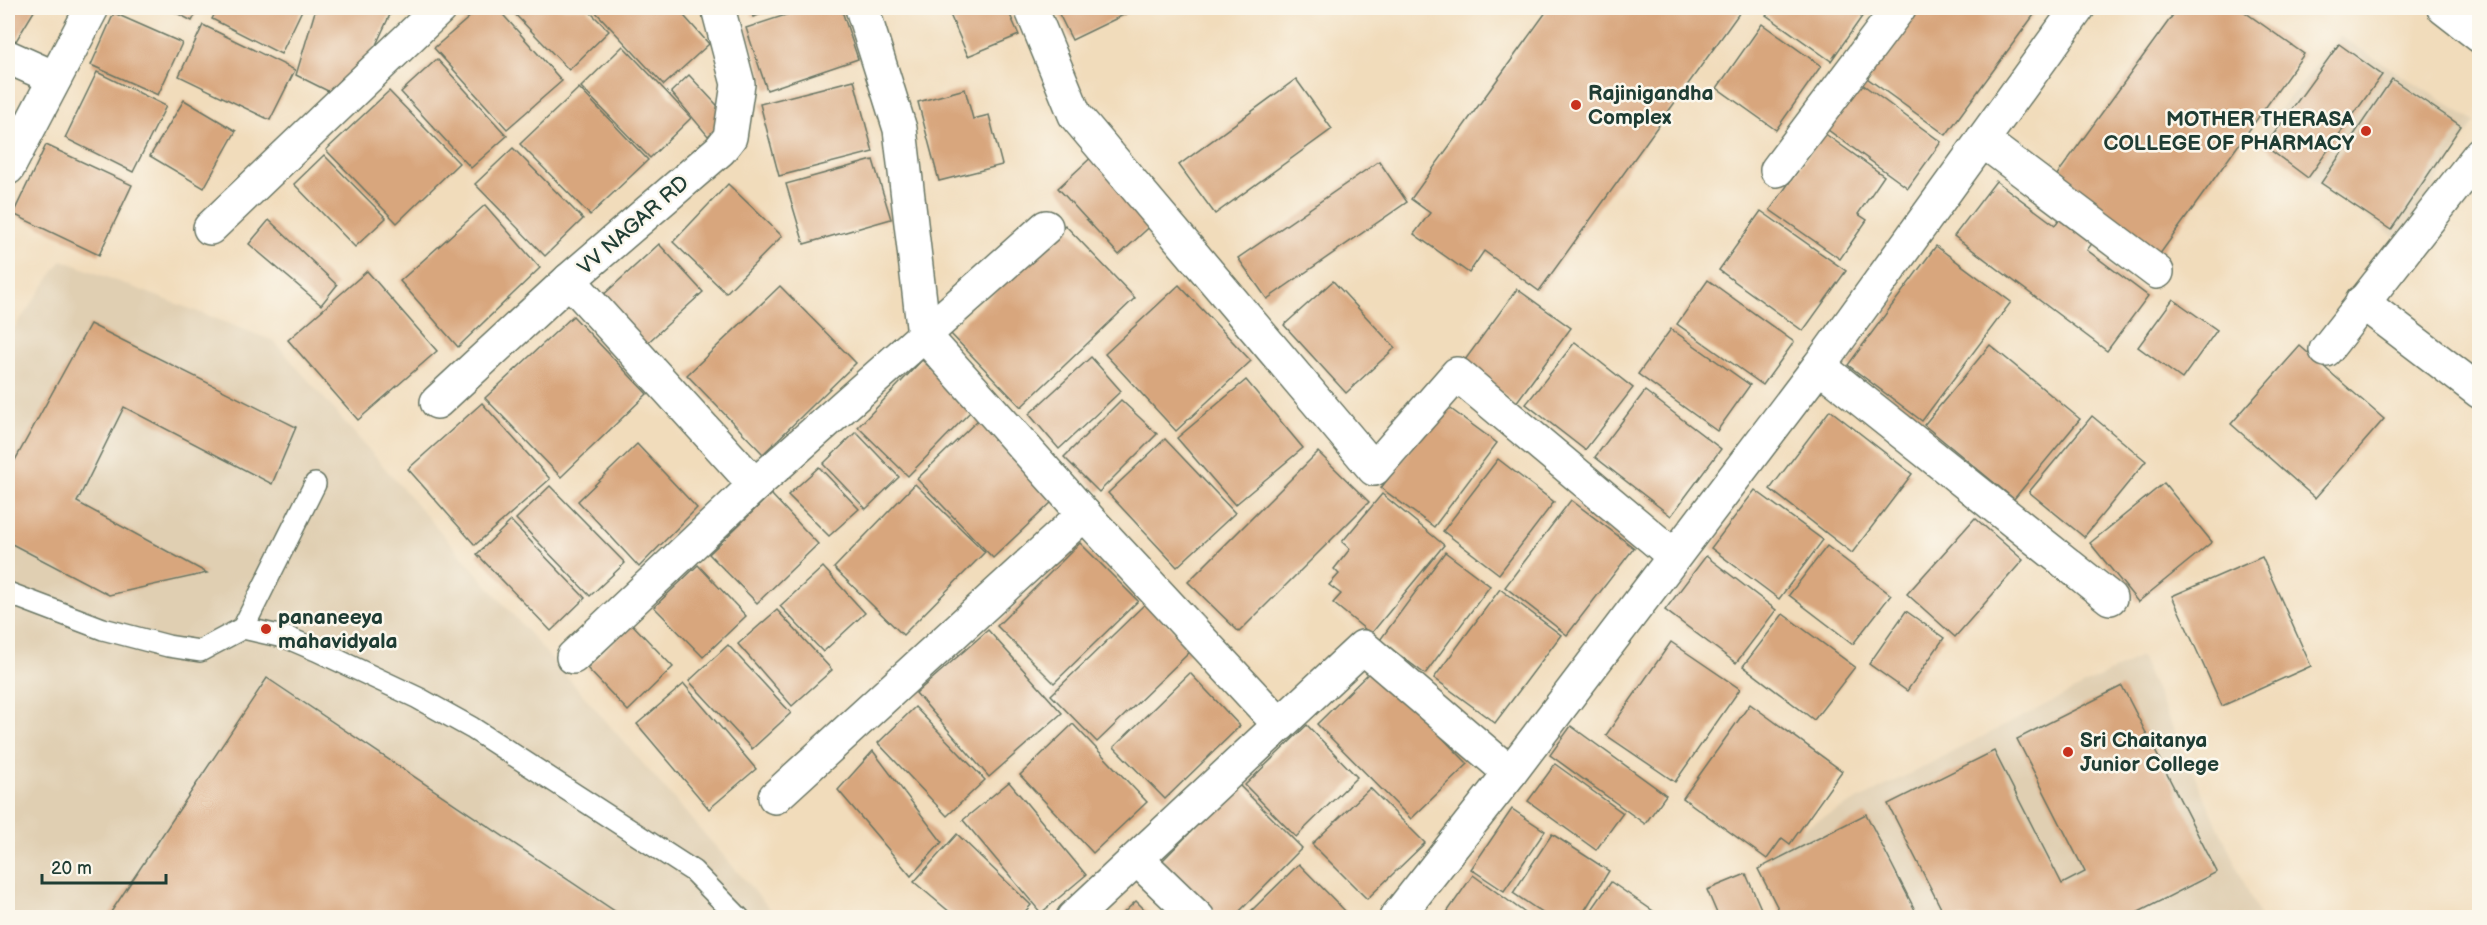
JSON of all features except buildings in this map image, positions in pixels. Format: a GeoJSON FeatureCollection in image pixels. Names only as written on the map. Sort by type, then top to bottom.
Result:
{"type":"FeatureCollection","features":[{"type":"Feature","properties":{"kind":"street"},"geometry":{"type":"LineString","coordinates":[[8,168],[92,8]]}},
{"type":"Feature","properties":{"kind":"street"},"geometry":{"type":"LineString","coordinates":[[210,228],[440,8]]}},
{"type":"Feature","properties":{"kind":"street","name":"VV NAGAR RD"},"geometry":{"type":"LineString","coordinates":[[437,402],[569,280],[720,150],[730,137],[738,84],[718,8]]}},
{"type":"Feature","properties":{"kind":"street"},"geometry":{"type":"LineString","coordinates":[[862,8],[900,129],[924,334],[1084,514],[1280,725]]}},
{"type":"Feature","properties":{"kind":"street"},"geometry":{"type":"LineString","coordinates":[[1031,8],[1075,115],[1374,469],[1457,374],[1674,556]]}},
{"type":"Feature","properties":{"kind":"street"},"geometry":{"type":"LineString","coordinates":[[1777,170],[1899,8]]}},
{"type":"Feature","properties":{"kind":"street"},"geometry":{"type":"LineString","coordinates":[[1396,918],[1819,366],[2078,8]]}},
{"type":"Feature","properties":{"kind":"street"},"geometry":{"type":"LineString","coordinates":[[2444,8],[2480,36]]}},
{"type":"Feature","properties":{"kind":"street"},"geometry":{"type":"LineString","coordinates":[[8,57],[55,78]]}},
{"type":"Feature","properties":{"kind":"street"},"geometry":{"type":"LineString","coordinates":[[1982,140],[2157,272]]}},
{"type":"Feature","properties":{"kind":"street"},"geometry":{"type":"LineString","coordinates":[[2326,350],[2480,154]]}},
{"type":"Feature","properties":{"kind":"street"},"geometry":{"type":"LineString","coordinates":[[573,657],[754,484],[1046,227]]}},
{"type":"Feature","properties":{"kind":"street"},"geometry":{"type":"LineString","coordinates":[[569,280],[754,484]]}},
{"type":"Feature","properties":{"kind":"street"},"geometry":{"type":"LineString","coordinates":[[2362,302],[2480,392]]}},
{"type":"Feature","properties":{"kind":"street"},"geometry":{"type":"LineString","coordinates":[[1819,366],[2110,598]]}},
{"type":"Feature","properties":{"kind":"street"},"geometry":{"type":"LineString","coordinates":[[775,797],[1084,514]]}},
{"type":"Feature","properties":{"kind":"street"},"geometry":{"type":"LineString","coordinates":[[1073,918],[1138,860],[1363,647],[1510,772]]}},
{"type":"Feature","properties":{"kind":"street"},"geometry":{"type":"LineString","coordinates":[[1138,860],[1198,918]]}},
{"type":"Feature","properties":{"kind":"lane"},"geometry":{"type":"LineString","coordinates":[[8,593],[103,629],[168,646],[200,651],[243,628],[315,484]]}},
{"type":"Feature","properties":{"kind":"lane"},"geometry":{"type":"LineString","coordinates":[[243,628],[288,638],[316,650],[408,693],[472,728],[693,871],[739,918]]}},
{"type":"Feature","properties":{"kind":"shaded area","name":"MOTHER THERASA COLLEGE OF PHARMACY"},"geometry":{"type":"Polygon","coordinates":[[[2340,36],[2475,122],[2400,241],[2255,139],[2340,36]]]}},
{"type":"Feature","properties":{"kind":"shaded area","name":"pananeeya mahavidyala"},"geometry":{"type":"Polygon","coordinates":[[[62,260],[274,341],[777,917],[8,918],[8,337],[62,260]]]}},
{"type":"Feature","properties":{"kind":"shaded area","name":"Sri Chaitanya Junior College"},"geometry":{"type":"Polygon","coordinates":[[[2140,657],[2260,917],[1797,917],[1763,848],[2140,657]]]}},
{"type":"Feature","properties":{"kind":"place","name":"Rajinigandha Complex"},"geometry":{"type":"Point","coordinates":[1576,105]}},
{"type":"Feature","properties":{"kind":"place","name":"MOTHER THERASA COLLEGE OF PHARMACY"},"geometry":{"type":"Point","coordinates":[2366,131]}},
{"type":"Feature","properties":{"kind":"place","name":"pananeeya mahavidyala"},"geometry":{"type":"Point","coordinates":[266,629]}},
{"type":"Feature","properties":{"kind":"place","name":"Sri Chaitanya Junior College"},"geometry":{"type":"Point","coordinates":[2068,752]}}]}
